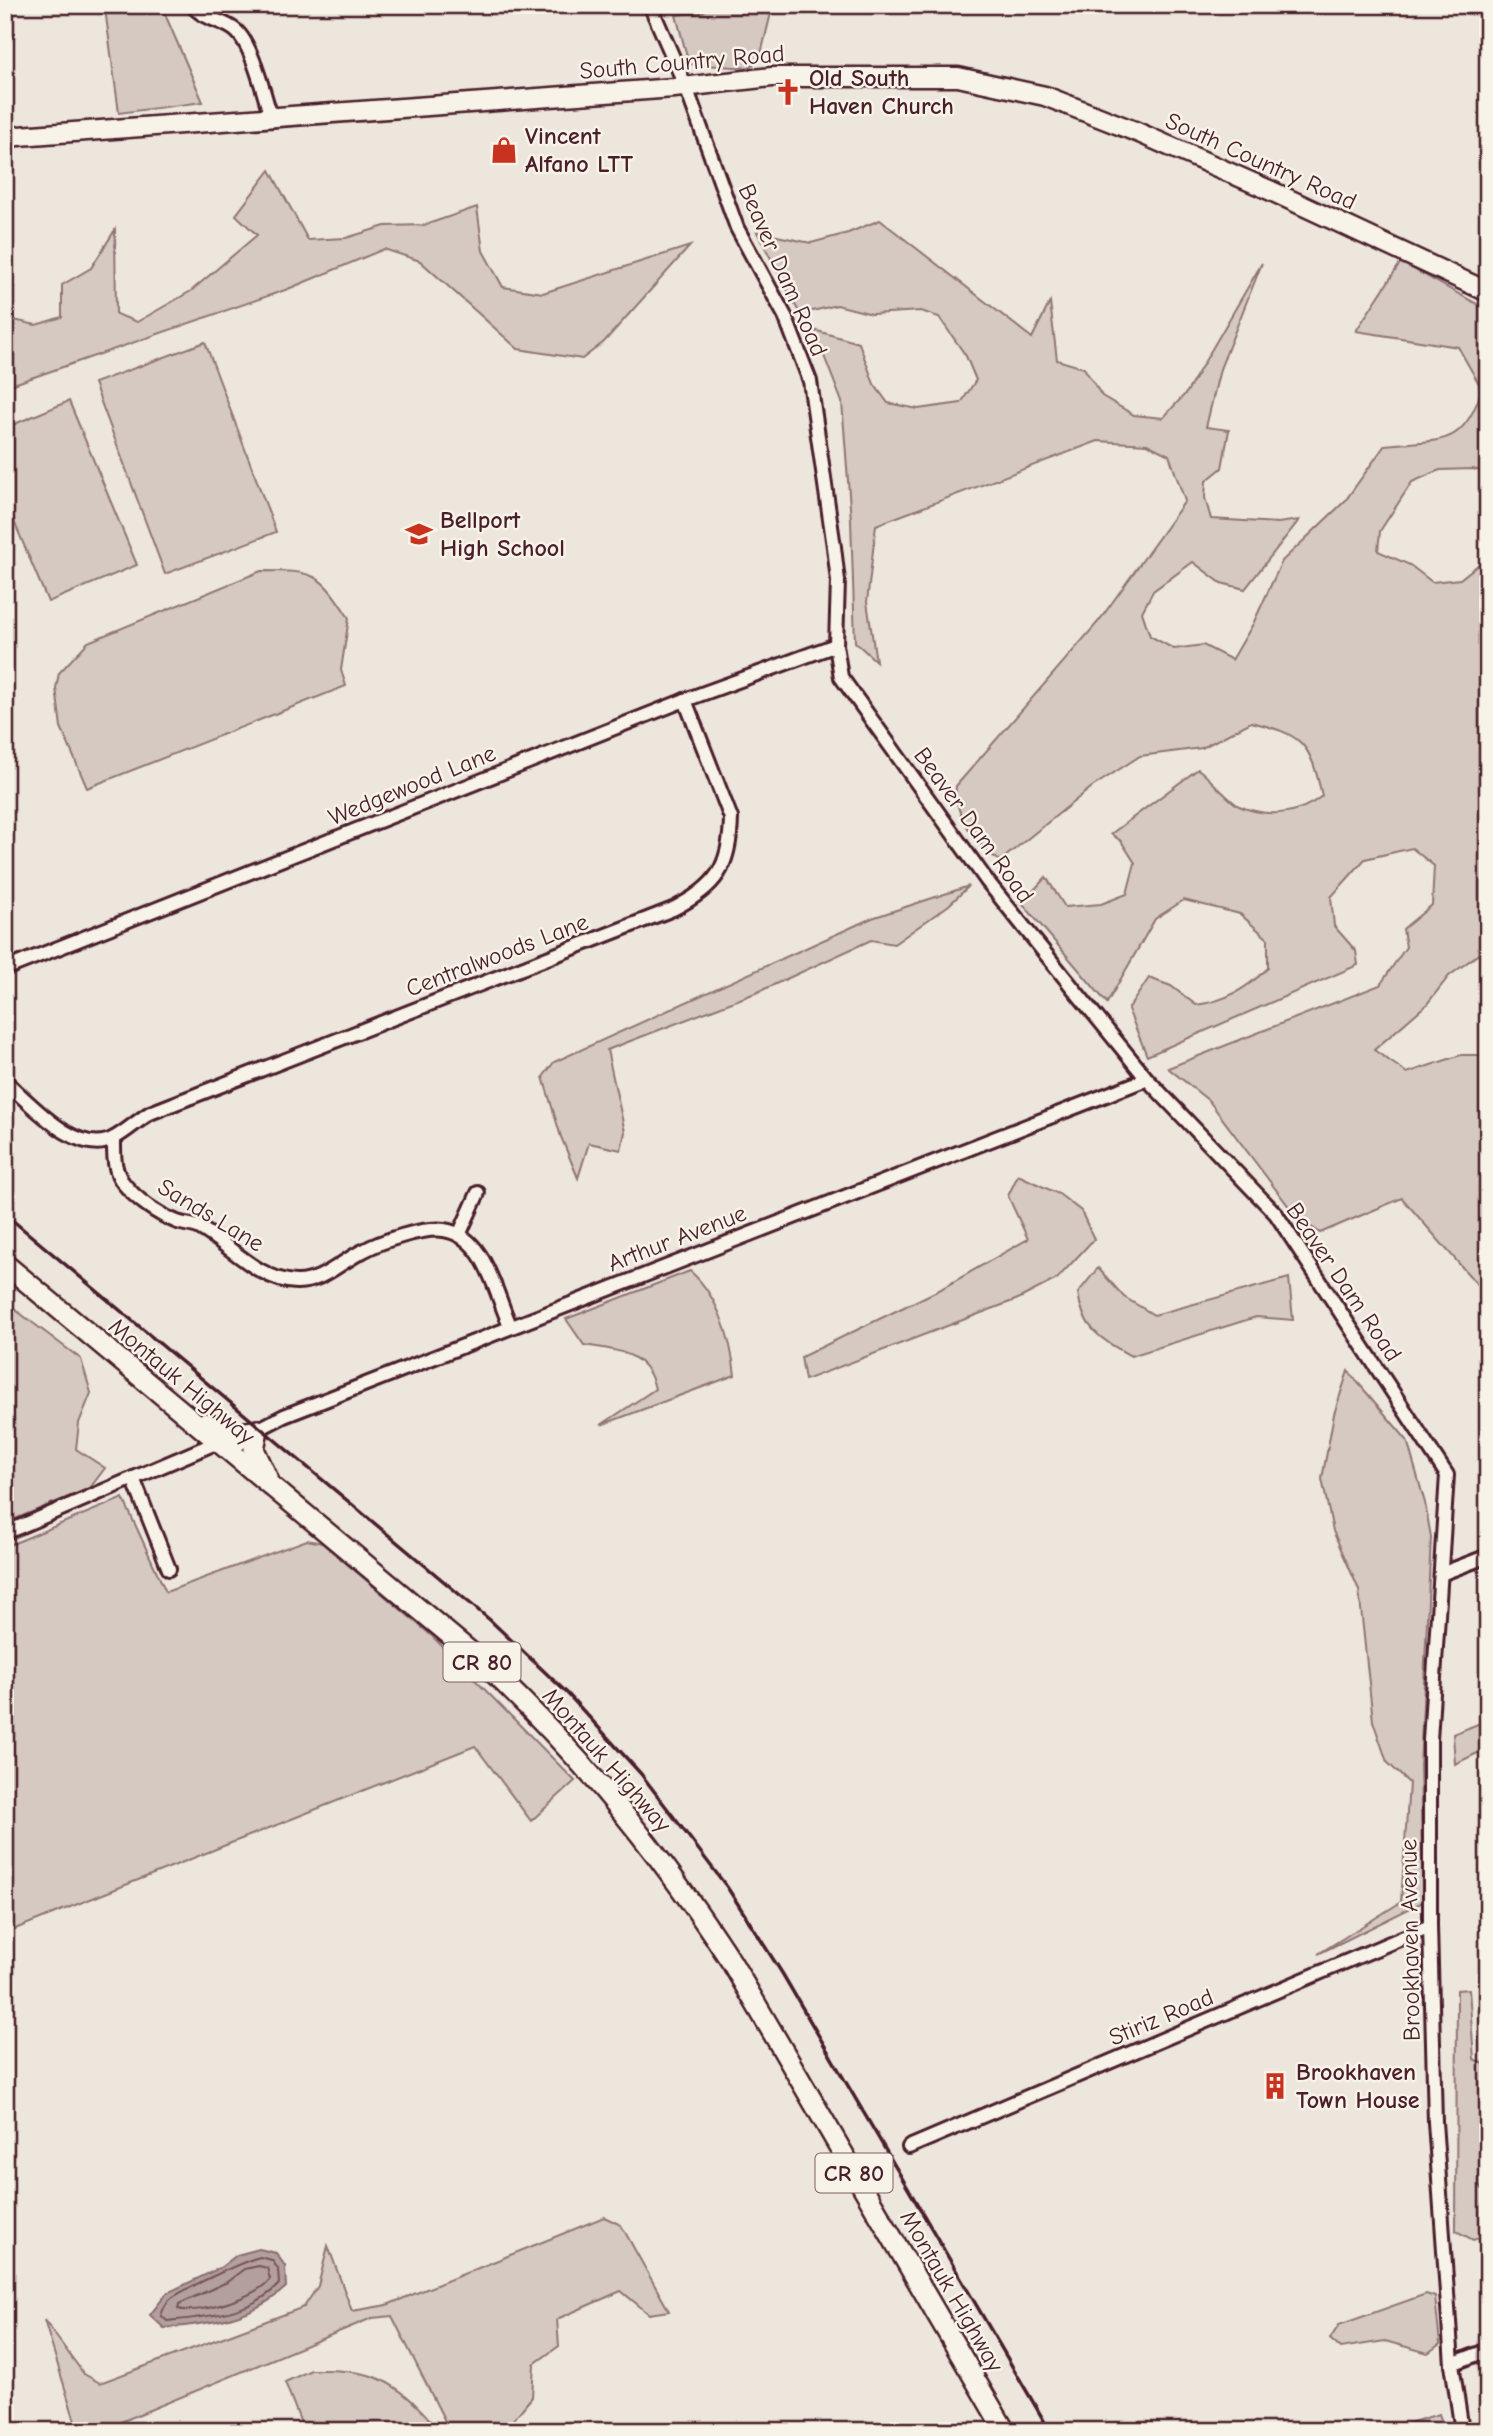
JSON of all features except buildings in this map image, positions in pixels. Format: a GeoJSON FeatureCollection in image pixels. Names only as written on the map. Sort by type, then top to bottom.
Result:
{"type":"FeatureCollection","features":[{"type":"Feature","properties":{"kind":"main road","name":"South Country Road"},"geometry":{"type":"LineString","coordinates":[[5,138],[686,87],[772,77],[958,77],[1045,96],[1137,132],[1488,292]]}},
{"type":"Feature","properties":{"kind":"main road","name":"Montauk Highway"},"geometry":{"type":"LineString","coordinates":[[5,1264],[499,1678],[558,1738],[633,1824],[682,1889],[732,1963],[1005,2431]]}},
{"type":"Feature","properties":{"kind":"main road"},"geometry":{"type":"LineString","coordinates":[[181,1412],[228,1433],[258,1430],[253,1444],[255,1454],[273,1488]]}},
{"type":"Feature","properties":{"kind":"street"},"geometry":{"type":"LineString","coordinates":[[192,5],[205,17],[236,30],[244,42],[271,117]]}},
{"type":"Feature","properties":{"kind":"street","name":"Beaver Dam Road"},"geometry":{"type":"LineString","coordinates":[[650,5],[686,87],[737,228],[785,316],[810,381],[838,581],[836,645],[841,677],[987,881],[1147,1079],[1276,1214],[1447,1475],[1441,1574]]}},
{"type":"Feature","properties":{"kind":"street","name":"Wedgewood Lane"},"geometry":{"type":"LineString","coordinates":[[5,969],[685,700],[836,645]]}},
{"type":"Feature","properties":{"kind":"street","name":"Centralwoods Lane"},"geometry":{"type":"LineString","coordinates":[[114,1139],[131,1124],[150,1114],[673,909],[701,895],[716,878],[725,859],[731,818],[685,700]]}},
{"type":"Feature","properties":{"kind":"street","name":"Arthur Avenue"},"geometry":{"type":"LineString","coordinates":[[5,1533],[133,1478],[224,1447],[284,1416],[510,1325],[1147,1079]]}},
{"type":"Feature","properties":{"kind":"street"},"geometry":{"type":"LineString","coordinates":[[5,1081],[71,1138],[98,1143],[114,1139]]}},
{"type":"Feature","properties":{"kind":"street","name":"Sands Lane"},"geometry":{"type":"LineString","coordinates":[[114,1139],[115,1165],[123,1184],[159,1213],[177,1223],[199,1228],[273,1276],[297,1282],[317,1278],[364,1250],[406,1235],[443,1229],[459,1235]]}},
{"type":"Feature","properties":{"kind":"street"},"geometry":{"type":"LineString","coordinates":[[478,1193],[459,1235],[471,1242],[484,1262],[510,1325]]}},
{"type":"Feature","properties":{"kind":"street"},"geometry":{"type":"LineString","coordinates":[[133,1478],[169,1569]]}},
{"type":"Feature","properties":{"kind":"street"},"geometry":{"type":"LineString","coordinates":[[1441,1574],[1488,1556]]}},
{"type":"Feature","properties":{"kind":"street","name":"Brookhaven Avenue"},"geometry":{"type":"LineString","coordinates":[[1441,1574],[1430,1740],[1430,1926],[1435,2122],[1452,2364],[1462,2431]]}},
{"type":"Feature","properties":{"kind":"street","name":"Stiriz Road"},"geometry":{"type":"LineString","coordinates":[[909,2147],[1430,1926]]}},
{"type":"Feature","properties":{"kind":"street"},"geometry":{"type":"LineString","coordinates":[[1452,2364],[1488,2350]]}},
{"type":"Feature","properties":{"kind":"shaded area"},"geometry":{"type":"Polygon","coordinates":[[[161,5],[203,102],[119,113],[105,9],[161,5]]]}},
{"type":"Feature","properties":{"kind":"shaded area"},"geometry":{"type":"Polygon","coordinates":[[[711,5],[773,5],[760,58],[749,68],[689,64],[676,15],[703,12],[711,5]]]}},
{"type":"Feature","properties":{"kind":"shaded area"},"geometry":{"type":"Polygon","coordinates":[[[270,170],[308,240],[346,238],[385,226],[425,225],[477,207],[483,251],[503,287],[543,293],[690,246],[604,342],[582,359],[518,349],[420,261],[384,249],[288,289],[5,387],[5,318],[36,325],[62,317],[62,285],[91,268],[115,230],[116,314],[137,322],[191,291],[257,235],[236,215],[270,170]]]}},
{"type":"Feature","properties":{"kind":"shaded area"},"geometry":{"type":"Polygon","coordinates":[[[880,220],[1032,338],[1050,302],[1057,360],[1084,368],[1102,396],[1134,415],[1163,418],[1187,392],[1262,263],[1220,369],[1206,427],[1229,430],[1222,468],[1206,481],[1205,498],[1211,519],[1278,523],[1299,520],[1245,589],[1221,583],[1193,562],[1153,591],[1142,612],[1150,636],[1174,649],[1203,645],[1232,660],[1253,624],[1282,561],[1345,501],[1385,445],[1447,437],[1467,422],[1475,408],[1482,389],[1458,347],[1356,331],[1401,262],[1488,310],[1488,473],[1473,469],[1440,470],[1412,482],[1380,531],[1378,551],[1410,565],[1432,582],[1460,579],[1488,557],[1488,947],[1449,976],[1427,1004],[1374,1050],[1407,1073],[1461,1055],[1488,1055],[1488,1297],[1402,1198],[1320,1233],[1296,1216],[1209,1101],[1168,1068],[1380,985],[1406,947],[1403,929],[1432,905],[1434,866],[1412,848],[1365,859],[1331,897],[1334,926],[1356,951],[1358,965],[1147,1056],[1128,1009],[1149,978],[1171,986],[1196,1005],[1217,1000],[1243,988],[1268,968],[1268,939],[1240,914],[1184,900],[1155,919],[1107,1003],[1022,903],[1046,877],[1065,907],[1101,904],[1127,894],[1135,863],[1121,841],[1111,834],[1198,769],[1235,803],[1250,810],[1282,813],[1313,802],[1322,796],[1313,764],[1302,744],[1283,732],[1251,722],[1202,748],[1140,756],[1092,787],[1000,861],[975,838],[958,807],[956,786],[1099,621],[1185,501],[1169,455],[1147,444],[1098,441],[876,525],[867,602],[876,661],[855,642],[851,520],[842,402],[814,330],[859,343],[874,384],[888,403],[918,409],[961,403],[976,380],[966,356],[939,317],[921,311],[872,314],[837,305],[800,314],[757,232],[811,243],[848,233],[880,220]]]}},
{"type":"Feature","properties":{"kind":"shaded area"},"geometry":{"type":"Polygon","coordinates":[[[205,342],[276,532],[165,574],[94,383],[205,342]]]}},
{"type":"Feature","properties":{"kind":"shaded area"},"geometry":{"type":"Polygon","coordinates":[[[69,401],[137,565],[48,602],[5,500],[5,428],[69,401]]]}},
{"type":"Feature","properties":{"kind":"shaded area"},"geometry":{"type":"Polygon","coordinates":[[[261,571],[294,572],[314,577],[339,603],[349,618],[341,670],[346,686],[87,788],[61,727],[56,688],[59,673],[88,642],[261,571]]]}},
{"type":"Feature","properties":{"kind":"shaded area"},"geometry":{"type":"Polygon","coordinates":[[[969,886],[949,905],[894,944],[871,940],[758,992],[607,1050],[625,1132],[621,1150],[589,1143],[578,1178],[561,1137],[543,1077],[554,1062],[872,918],[969,886]]]}},
{"type":"Feature","properties":{"kind":"shaded area"},"geometry":{"type":"Polygon","coordinates":[[[1018,1175],[1059,1194],[1081,1211],[1094,1239],[1057,1279],[1018,1299],[805,1380],[801,1357],[939,1290],[1028,1239],[1008,1196],[1018,1175]]]}},
{"type":"Feature","properties":{"kind":"shaded area"},"geometry":{"type":"Polygon","coordinates":[[[1098,1268],[1124,1297],[1154,1315],[1289,1278],[1293,1320],[1256,1317],[1131,1356],[1095,1332],[1080,1306],[1078,1293],[1098,1268]]]}},
{"type":"Feature","properties":{"kind":"shaded area"},"geometry":{"type":"Polygon","coordinates":[[[690,1271],[708,1292],[722,1318],[735,1375],[601,1425],[655,1389],[651,1376],[638,1360],[629,1355],[584,1345],[566,1319],[690,1271]]]}},
{"type":"Feature","properties":{"kind":"shaded area"},"geometry":{"type":"Polygon","coordinates":[[[5,1302],[81,1359],[91,1393],[79,1423],[76,1449],[105,1468],[90,1488],[5,1523],[5,1302]]]}},
{"type":"Feature","properties":{"kind":"shaded area"},"geometry":{"type":"Polygon","coordinates":[[[1348,1371],[1407,1440],[1425,1503],[1431,1537],[1420,1766],[1423,1902],[1318,1954],[1401,1902],[1409,1783],[1387,1762],[1373,1721],[1359,1590],[1333,1531],[1322,1479],[1334,1414],[1348,1371]]]}},
{"type":"Feature","properties":{"kind":"shaded area"},"geometry":{"type":"Polygon","coordinates":[[[123,1498],[166,1592],[307,1540],[322,1543],[432,1636],[575,1781],[531,1821],[475,1746],[5,1933],[5,1547],[123,1498]]]}},
{"type":"Feature","properties":{"kind":"shaded area"},"geometry":{"type":"Polygon","coordinates":[[[1488,1720],[1488,1748],[1455,1764],[1453,1734],[1488,1720]]]}},
{"type":"Feature","properties":{"kind":"shaded area"},"geometry":{"type":"Polygon","coordinates":[[[1469,1989],[1474,2059],[1488,2066],[1488,2235],[1473,2240],[1456,2231],[1457,1990],[1469,1989]]]}},
{"type":"Feature","properties":{"kind":"shaded area"},"geometry":{"type":"Polygon","coordinates":[[[604,2217],[621,2225],[669,2311],[649,2314],[621,2291],[557,2319],[559,2346],[534,2364],[532,2397],[504,2431],[450,2431],[392,2316],[372,2318],[99,2431],[50,2431],[75,2421],[44,2320],[84,2374],[100,2383],[304,2307],[318,2286],[328,2246],[352,2311],[387,2305],[604,2217]]]}},
{"type":"Feature","properties":{"kind":"shaded area"},"geometry":{"type":"Polygon","coordinates":[[[1426,2294],[1435,2297],[1440,2344],[1428,2353],[1385,2341],[1340,2348],[1330,2339],[1339,2325],[1426,2294]]]}},
{"type":"Feature","properties":{"kind":"shaded area"},"geometry":{"type":"Polygon","coordinates":[[[311,2370],[341,2370],[380,2379],[392,2385],[416,2405],[430,2420],[435,2431],[304,2431],[285,2382],[311,2370]]]}},
{"type":"Feature","properties":{"kind":"shaded area"},"geometry":{"type":"Polygon","coordinates":[[[1439,2414],[1445,2431],[1411,2431],[1409,2423],[1439,2414]]]}},
{"type":"Feature","properties":{"kind":"water"},"geometry":{"type":"Polygon","coordinates":[[[259,2249],[276,2253],[285,2266],[286,2287],[273,2298],[245,2313],[214,2322],[164,2328],[150,2315],[167,2293],[220,2268],[237,2255],[259,2249]]]}},
{"type":"Feature","properties":{"kind":"waterway"},"geometry":{"type":"LineString","coordinates":[[1482,2188],[1488,2186]]}},
{"type":"Feature","properties":{"kind":"railway"},"geometry":{"type":"LineString","coordinates":[[5,1214],[490,1620],[567,1693],[641,1774],[727,1887],[782,1973],[1050,2431]]}},
{"type":"Feature","properties":{"kind":"place","name":"Old South Haven Church"},"geometry":{"type":"Point","coordinates":[788,92]}},
{"type":"Feature","properties":{"kind":"place","name":"Vincent Alfano LTT"},"geometry":{"type":"Point","coordinates":[504,150]}},
{"type":"Feature","properties":{"kind":"place","name":"Bellport High School"},"geometry":{"type":"Point","coordinates":[419,534]}},
{"type":"Feature","properties":{"kind":"place","name":"Brookhaven Town House"},"geometry":{"type":"Point","coordinates":[1275,2086]}}]}
